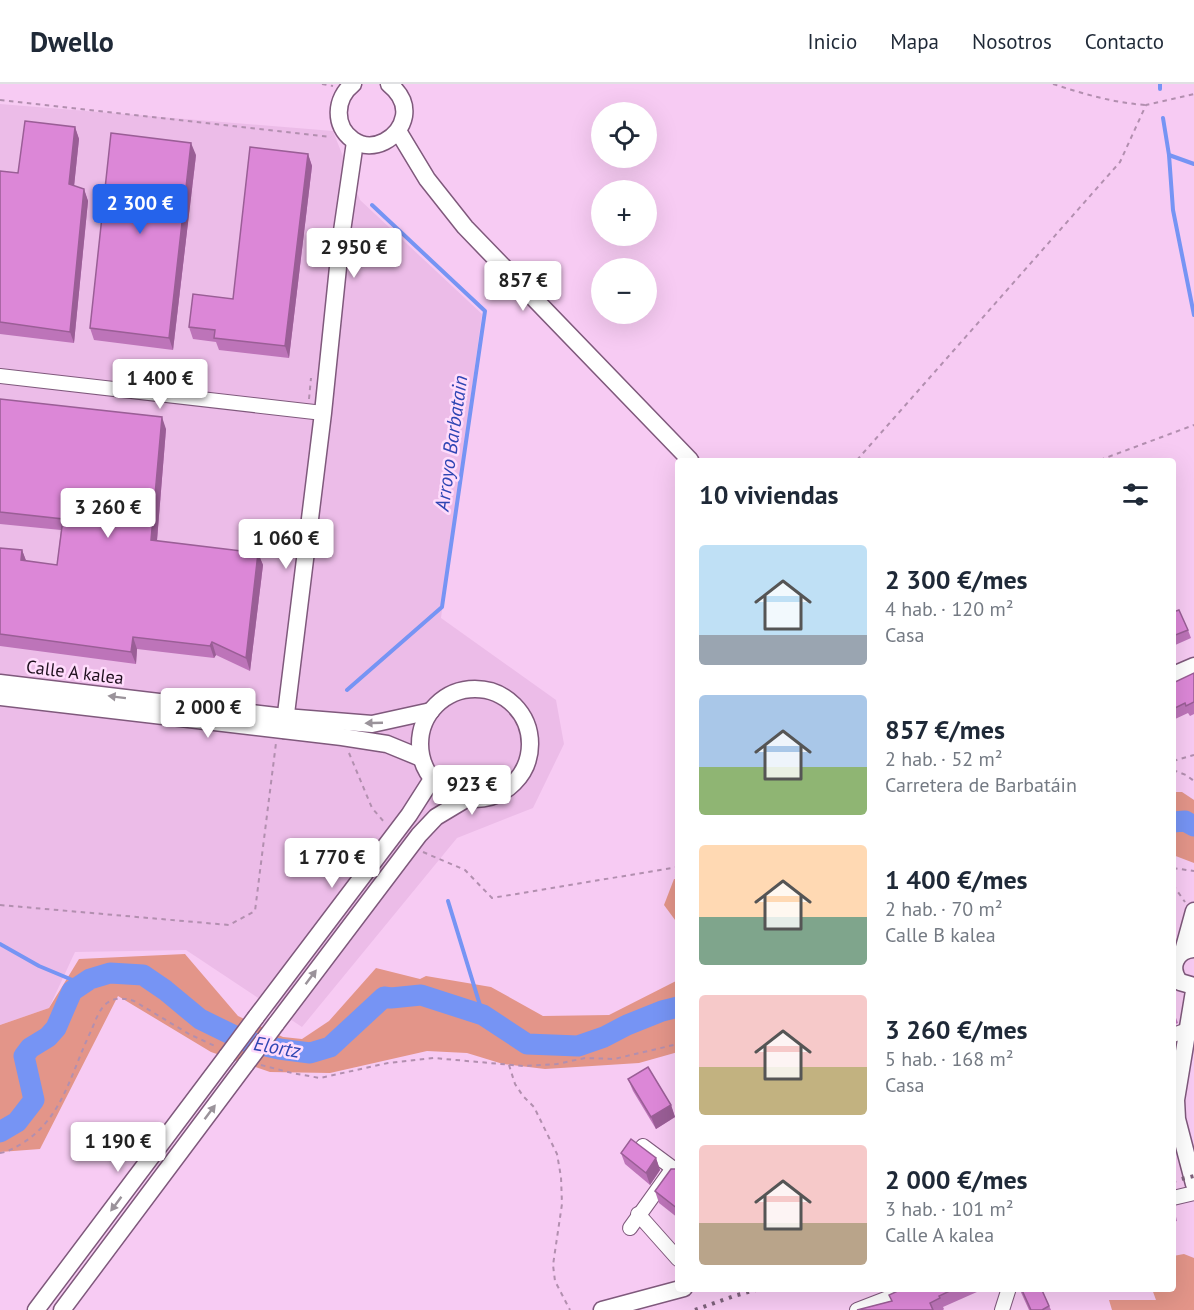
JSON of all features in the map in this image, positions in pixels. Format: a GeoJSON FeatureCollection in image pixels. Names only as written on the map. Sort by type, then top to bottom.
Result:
{"type":"FeatureCollection","features":[{"type":"Feature","properties":{"kind":"street"},"geometry":{"type":"LineString","coordinates":[[353,84],[341,97],[339,118],[343,128],[355,142],[370,145],[390,139],[398,131],[404,112],[399,93],[389,84]]}},
{"type":"Feature","properties":{"kind":"street"},"geometry":{"type":"LineString","coordinates":[[398,131],[427,179],[465,227],[688,458]]}},
{"type":"Feature","properties":{"kind":"street"},"geometry":{"type":"LineString","coordinates":[[284,724],[315,412],[355,142]]}},
{"type":"Feature","properties":{"kind":"street"},"geometry":{"type":"LineString","coordinates":[[0,376],[315,412]]}},
{"type":"Feature","properties":{"kind":"street"},"geometry":{"type":"LineString","coordinates":[[1176,674],[1194,666]]}},
{"type":"Feature","properties":{"kind":"street","name":"Calle A kalea"},"geometry":{"type":"LineString","coordinates":[[0,683],[284,724],[387,744],[422,758]]}},
{"type":"Feature","properties":{"kind":"street"},"geometry":{"type":"LineString","coordinates":[[477,688],[495,692],[511,701],[526,723],[530,750],[525,767],[515,782],[501,793],[484,799],[466,799],[448,792],[432,779],[422,758],[420,741],[423,725],[431,711],[444,698],[452,694],[477,688]]}},
{"type":"Feature","properties":{"kind":"street","name":"Calle A kalea"},"geometry":{"type":"LineString","coordinates":[[0,697],[284,724],[372,724],[431,711]]}},
{"type":"Feature","properties":{"kind":"street"},"geometry":{"type":"LineString","coordinates":[[36,1310],[409,815],[432,779]]}},
{"type":"Feature","properties":{"kind":"street"},"geometry":{"type":"LineString","coordinates":[[62,1310],[418,835],[436,817],[466,799]]}},
{"type":"Feature","properties":{"kind":"street"},"geometry":{"type":"LineString","coordinates":[[1192,915],[1183,967],[1183,1028],[1176,1100],[1177,1119],[1194,1184]]}},
{"type":"Feature","properties":{"kind":"street"},"geometry":{"type":"LineString","coordinates":[[630,1228],[638,1214],[675,1170],[643,1146]]}},
{"type":"Feature","properties":{"kind":"street"},"geometry":{"type":"LineString","coordinates":[[1176,1197],[1194,1193]]}},
{"type":"Feature","properties":{"kind":"street"},"geometry":{"type":"LineString","coordinates":[[638,1214],[675,1256]]}},
{"type":"Feature","properties":{"kind":"street"},"geometry":{"type":"LineString","coordinates":[[602,1310],[675,1290]]}},
{"type":"Feature","properties":{"kind":"street"},"geometry":{"type":"LineString","coordinates":[[857,1310],[904,1292]]}},
{"type":"Feature","properties":{"kind":"street"},"geometry":{"type":"LineString","coordinates":[[1002,1310],[1008,1292]]}},
{"type":"Feature","properties":{"kind":"path"},"geometry":{"type":"LineString","coordinates":[[1053,84],[1124,104],[1146,105],[1194,94]]}},
{"type":"Feature","properties":{"kind":"path"},"geometry":{"type":"LineString","coordinates":[[0,100],[333,138]]}},
{"type":"Feature","properties":{"kind":"path"},"geometry":{"type":"LineString","coordinates":[[859,458],[1120,162],[1146,105]]}},
{"type":"Feature","properties":{"kind":"path"},"geometry":{"type":"LineString","coordinates":[[312,377],[315,412]]}},
{"type":"Feature","properties":{"kind":"path"},"geometry":{"type":"LineString","coordinates":[[1105,458],[1194,425]]}},
{"type":"Feature","properties":{"kind":"path"},"geometry":{"type":"LineString","coordinates":[[0,905],[229,925],[255,911],[276,744],[284,724]]}},
{"type":"Feature","properties":{"kind":"path"},"geometry":{"type":"LineString","coordinates":[[342,737],[372,808],[384,823]]}},
{"type":"Feature","properties":{"kind":"path"},"geometry":{"type":"LineString","coordinates":[[1176,761],[1194,755]]}},
{"type":"Feature","properties":{"kind":"path"},"geometry":{"type":"LineString","coordinates":[[1176,771],[1194,781]]}},
{"type":"Feature","properties":{"kind":"path"},"geometry":{"type":"LineString","coordinates":[[423,852],[465,870],[492,898],[675,868]]}},
{"type":"Feature","properties":{"kind":"path"},"geometry":{"type":"LineString","coordinates":[[1176,869],[1194,872]]}},
{"type":"Feature","properties":{"kind":"path"},"geometry":{"type":"LineString","coordinates":[[1176,890],[1192,915]]}},
{"type":"Feature","properties":{"kind":"path"},"geometry":{"type":"LineString","coordinates":[[570,1310],[555,1281],[553,1265],[562,1204],[557,1154],[534,1107],[515,1084],[509,1065],[557,1064],[585,1058],[614,1059],[675,1045]]}},
{"type":"Feature","properties":{"kind":"shaded area"},"geometry":{"type":"Polygon","coordinates":[[[0,104],[333,131],[360,200],[482,314],[441,618],[556,700],[564,744],[533,808],[457,838],[302,1027],[186,950],[75,952],[49,1008],[0,1025],[0,104]]]}},
{"type":"Feature","properties":{"kind":"shaded area"},"geometry":{"type":"Polygon","coordinates":[[[1176,792],[1182,792],[1194,800],[1194,863],[1176,856],[1176,792]]]}},
{"type":"Feature","properties":{"kind":"shaded area"},"geometry":{"type":"Polygon","coordinates":[[[674,879],[675,879],[675,920],[664,905],[674,879]]]}},
{"type":"Feature","properties":{"kind":"shaded area"},"geometry":{"type":"Polygon","coordinates":[[[185,954],[238,1016],[283,1037],[302,1039],[329,1021],[376,968],[420,979],[426,976],[491,987],[543,1016],[609,1015],[675,982],[675,1053],[639,1063],[545,1069],[503,1064],[467,1053],[427,1051],[330,1073],[270,1072],[211,1052],[118,996],[40,1149],[0,1152],[0,1025],[49,1008],[79,959],[185,954]]]}},
{"type":"Feature","properties":{"kind":"shaded area"},"geometry":{"type":"Polygon","coordinates":[[[1184,1254],[1194,1258],[1194,1310],[1112,1310],[1109,1300],[1156,1300],[1153,1292],[1176,1292],[1176,1255],[1184,1254]]]}},
{"type":"Feature","properties":{"kind":"building"},"geometry":{"type":"Polygon","coordinates":[[[25,121],[75,127],[69,184],[84,189],[70,332],[0,322],[0,171],[18,173],[25,121]]]}},
{"type":"Feature","properties":{"kind":"building"},"geometry":{"type":"Polygon","coordinates":[[[111,133],[191,143],[169,338],[90,328],[111,133]]]}},
{"type":"Feature","properties":{"kind":"building"},"geometry":{"type":"Polygon","coordinates":[[[250,147],[308,154],[285,346],[214,338],[215,330],[189,327],[193,294],[233,299],[250,147]]]}},
{"type":"Feature","properties":{"kind":"building"},"geometry":{"type":"Polygon","coordinates":[[[0,399],[162,417],[151,540],[258,553],[246,658],[212,642],[210,646],[133,637],[131,652],[0,634],[0,548],[22,550],[21,560],[57,565],[63,519],[0,512],[0,399]]]}},
{"type":"Feature","properties":{"kind":"building"},"geometry":{"type":"Polygon","coordinates":[[[1179,610],[1188,630],[1176,635],[1176,611],[1179,610]]]}},
{"type":"Feature","properties":{"kind":"building"},"geometry":{"type":"Polygon","coordinates":[[[1194,673],[1194,702],[1176,708],[1176,682],[1194,673]]]}},
{"type":"Feature","properties":{"kind":"building"},"geometry":{"type":"Polygon","coordinates":[[[648,1067],[671,1105],[651,1117],[628,1079],[648,1067]]]}},
{"type":"Feature","properties":{"kind":"building"},"geometry":{"type":"Polygon","coordinates":[[[631,1139],[656,1158],[646,1173],[621,1153],[631,1139]]]}},
{"type":"Feature","properties":{"kind":"building"},"geometry":{"type":"Polygon","coordinates":[[[671,1169],[675,1169],[675,1207],[655,1191],[671,1169]]]}},
{"type":"Feature","properties":{"kind":"building"},"geometry":{"type":"Polygon","coordinates":[[[895,1292],[948,1292],[930,1303],[933,1310],[857,1310],[892,1301],[889,1295],[895,1292]]]}},
{"type":"Feature","properties":{"kind":"building"},"geometry":{"type":"Polygon","coordinates":[[[1023,1292],[1043,1292],[1049,1306],[1042,1310],[1031,1310],[1023,1292]]]}},
{"type":"Feature","properties":{"kind":"waterway"},"geometry":{"type":"LineString","coordinates":[[1160,84],[1160,89]]}},
{"type":"Feature","properties":{"kind":"waterway"},"geometry":{"type":"LineString","coordinates":[[1163,118],[1169,155],[1194,164]]}},
{"type":"Feature","properties":{"kind":"waterway"},"geometry":{"type":"LineString","coordinates":[[1169,155],[1173,210],[1194,315]]}},
{"type":"Feature","properties":{"kind":"waterway","name":"Arroyo Barbatain"},"geometry":{"type":"LineString","coordinates":[[347,690],[442,607],[485,311],[372,205]]}},
{"type":"Feature","properties":{"kind":"waterway","name":"Elortz"},"geometry":{"type":"LineString","coordinates":[[1176,822],[1185,821],[1194,826]]}},
{"type":"Feature","properties":{"kind":"waterway","name":"Arroyo Barbatain"},"geometry":{"type":"LineString","coordinates":[[448,901],[483,1015]]}},
{"type":"Feature","properties":{"kind":"waterway"},"geometry":{"type":"LineString","coordinates":[[0,944],[39,966],[82,984]]}},
{"type":"Feature","properties":{"kind":"waterway","name":"Elortz"},"geometry":{"type":"LineString","coordinates":[[0,1132],[17,1122],[34,1100],[24,1056],[30,1048],[48,1037],[56,1028],[72,991],[90,979],[110,973],[143,975],[200,1019],[245,1041],[310,1053],[330,1047],[384,997],[421,995],[483,1015],[527,1044],[578,1046],[675,1008]]}},
{"type":"Feature","properties":{"kind":"railway"},"geometry":{"type":"LineString","coordinates":[[1176,1180],[1194,1176]]}},
{"type":"Feature","properties":{"kind":"railway"},"geometry":{"type":"LineString","coordinates":[[695,1310],[748,1292]]}}]}
